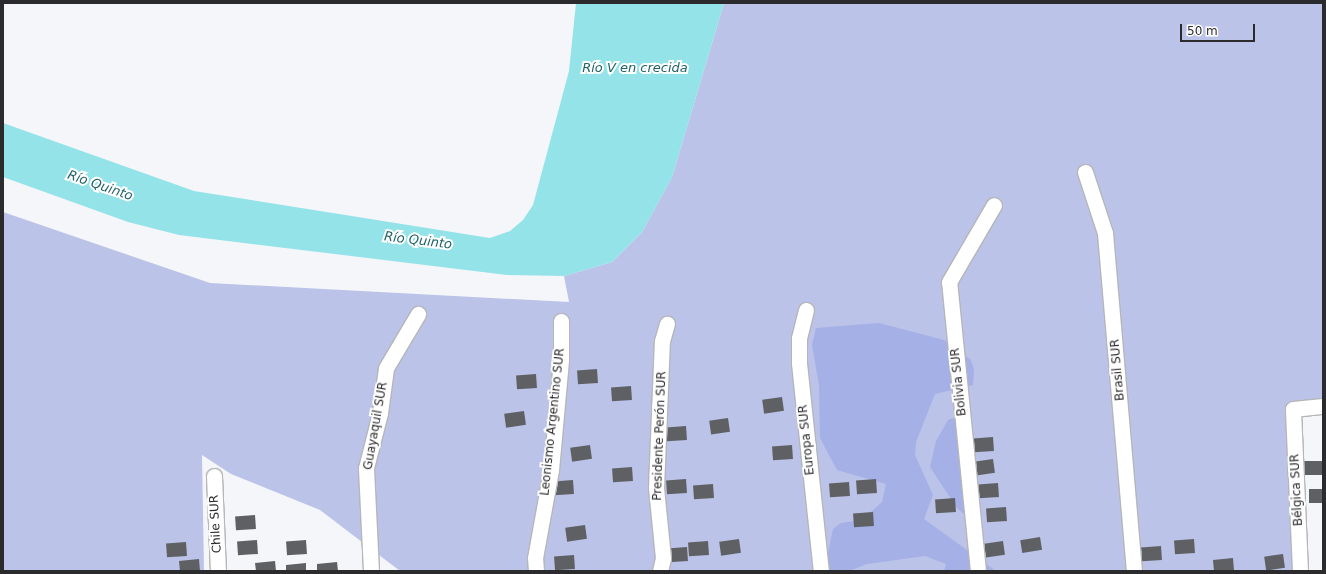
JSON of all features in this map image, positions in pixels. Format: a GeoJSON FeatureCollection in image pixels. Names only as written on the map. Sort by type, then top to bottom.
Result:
{"type":"FeatureCollection","features":[{"type":"Feature","properties":{"kind":"street","name":"Brasil SUR"},"geometry":{"type":"LineString","coordinates":[[1085,172],[1105,233],[1134,571]]}},
{"type":"Feature","properties":{"kind":"street","name":"Bolivia SUR"},"geometry":{"type":"LineString","coordinates":[[978,571],[949,282],[994,205]]}},
{"type":"Feature","properties":{"kind":"street","name":"Europa SUR"},"geometry":{"type":"LineString","coordinates":[[806,310],[799,338],[799,363],[821,571]]}},
{"type":"Feature","properties":{"kind":"street","name":"Guayaquil SUR"},"geometry":{"type":"LineString","coordinates":[[371,571],[366,468],[380,413],[386,368],[418,314]]}},
{"type":"Feature","properties":{"kind":"street","name":"Leonismo Argentino SUR"},"geometry":{"type":"LineString","coordinates":[[536,571],[535,558],[551,470],[561,360],[561,321]]}},
{"type":"Feature","properties":{"kind":"street","name":"Presidente Perón SUR"},"geometry":{"type":"LineString","coordinates":[[660,571],[663,558],[656,488],[662,341],[667,324]]}},
{"type":"Feature","properties":{"kind":"street","name":"Bélgica SUR"},"geometry":{"type":"LineString","coordinates":[[1300,571],[1293,409],[1323,406]]}},
{"type":"Feature","properties":{"kind":"street","name":"Chile SUR"},"geometry":{"type":"LineString","coordinates":[[214,476],[218,571]]}},
{"type":"Feature","properties":{"kind":"shaded area"},"geometry":{"type":"Polygon","coordinates":[[[724,3],[1323,3],[1323,406],[1293,409],[1300,571],[400,571],[320,510],[231,474],[202,455],[204,571],[3,571],[3,212],[210,283],[569,302],[564,276],[612,262],[642,232],[672,177],[724,3]]]}},
{"type":"Feature","properties":{"kind":"shaded area"},"geometry":{"type":"Polygon","coordinates":[[[879,323],[944,340],[971,360],[974,370],[973,385],[935,394],[916,442],[915,455],[933,495],[924,519],[996,571],[944,571],[946,564],[925,556],[867,564],[849,571],[830,571],[827,558],[833,529],[841,523],[862,520],[882,502],[886,484],[837,470],[820,438],[819,385],[812,345],[816,328],[879,323]]]}},
{"type":"Feature","properties":{"kind":"shaded area"},"geometry":{"type":"Polygon","coordinates":[[[953,418],[958,425],[967,510],[964,514],[957,508],[930,467],[936,441],[948,420],[953,418]]]}},
{"type":"Feature","properties":{"kind":"water","name":"Río V en crecida"},"geometry":{"type":"Polygon","coordinates":[[[576,3],[724,3],[672,177],[642,232],[612,262],[564,276],[507,275],[179,235],[128,222],[3,177],[3,123],[194,191],[490,238],[510,231],[523,220],[533,205],[569,71],[576,3]]]}},
{"type":"Feature","properties":{"kind":"building"},"geometry":{"type":"Polygon","coordinates":[[[597,369],[598,383],[578,384],[577,370],[597,369]]]}},
{"type":"Feature","properties":{"kind":"building"},"geometry":{"type":"Polygon","coordinates":[[[536,374],[537,388],[517,389],[516,375],[536,374]]]}},
{"type":"Feature","properties":{"kind":"building"},"geometry":{"type":"Polygon","coordinates":[[[631,386],[632,400],[612,401],[611,387],[631,386]]]}},
{"type":"Feature","properties":{"kind":"building"},"geometry":{"type":"Polygon","coordinates":[[[782,397],[784,411],[764,414],[762,400],[782,397]]]}},
{"type":"Feature","properties":{"kind":"building"},"geometry":{"type":"Polygon","coordinates":[[[524,411],[526,425],[506,428],[504,414],[524,411]]]}},
{"type":"Feature","properties":{"kind":"building"},"geometry":{"type":"Polygon","coordinates":[[[728,418],[730,432],[711,435],[709,421],[728,418]]]}},
{"type":"Feature","properties":{"kind":"building"},"geometry":{"type":"Polygon","coordinates":[[[686,426],[687,440],[667,441],[666,427],[686,426]]]}},
{"type":"Feature","properties":{"kind":"building"},"geometry":{"type":"Polygon","coordinates":[[[993,437],[994,451],[974,452],[973,438],[993,437]]]}},
{"type":"Feature","properties":{"kind":"building"},"geometry":{"type":"Polygon","coordinates":[[[590,445],[592,459],[572,462],[570,448],[590,445]]]}},
{"type":"Feature","properties":{"kind":"building"},"geometry":{"type":"Polygon","coordinates":[[[792,445],[793,459],[773,460],[772,446],[792,445]]]}},
{"type":"Feature","properties":{"kind":"building"},"geometry":{"type":"Polygon","coordinates":[[[993,459],[995,473],[976,476],[974,462],[993,459]]]}},
{"type":"Feature","properties":{"kind":"building"},"geometry":{"type":"Polygon","coordinates":[[[1303,461],[1323,461],[1323,475],[1303,475],[1303,461]]]}},
{"type":"Feature","properties":{"kind":"building"},"geometry":{"type":"Polygon","coordinates":[[[632,467],[633,481],[613,482],[612,468],[632,467]]]}},
{"type":"Feature","properties":{"kind":"building"},"geometry":{"type":"Polygon","coordinates":[[[686,479],[687,493],[667,494],[666,480],[686,479]]]}},
{"type":"Feature","properties":{"kind":"building"},"geometry":{"type":"Polygon","coordinates":[[[876,479],[877,493],[857,494],[856,480],[876,479]]]}},
{"type":"Feature","properties":{"kind":"building"},"geometry":{"type":"Polygon","coordinates":[[[573,480],[574,494],[554,495],[553,481],[573,480]]]}},
{"type":"Feature","properties":{"kind":"building"},"geometry":{"type":"Polygon","coordinates":[[[849,482],[850,496],[830,497],[829,483],[849,482]]]}},
{"type":"Feature","properties":{"kind":"building"},"geometry":{"type":"Polygon","coordinates":[[[998,483],[999,497],[979,498],[978,484],[998,483]]]}},
{"type":"Feature","properties":{"kind":"building"},"geometry":{"type":"Polygon","coordinates":[[[713,484],[714,498],[694,499],[693,485],[713,484]]]}},
{"type":"Feature","properties":{"kind":"building"},"geometry":{"type":"Polygon","coordinates":[[[1309,489],[1323,489],[1323,503],[1309,503],[1309,489]]]}},
{"type":"Feature","properties":{"kind":"building"},"geometry":{"type":"Polygon","coordinates":[[[955,498],[956,512],[936,513],[935,499],[955,498]]]}},
{"type":"Feature","properties":{"kind":"building"},"geometry":{"type":"Polygon","coordinates":[[[1006,507],[1007,521],[987,522],[986,508],[1006,507]]]}},
{"type":"Feature","properties":{"kind":"building"},"geometry":{"type":"Polygon","coordinates":[[[873,512],[874,526],[854,527],[853,513],[873,512]]]}},
{"type":"Feature","properties":{"kind":"building"},"geometry":{"type":"Polygon","coordinates":[[[255,515],[256,529],[236,530],[235,516],[255,515]]]}},
{"type":"Feature","properties":{"kind":"building"},"geometry":{"type":"Polygon","coordinates":[[[585,525],[587,539],[567,542],[565,528],[585,525]]]}},
{"type":"Feature","properties":{"kind":"building"},"geometry":{"type":"Polygon","coordinates":[[[1040,537],[1042,550],[1022,553],[1020,540],[1040,537]]]}},
{"type":"Feature","properties":{"kind":"building"},"geometry":{"type":"Polygon","coordinates":[[[739,539],[741,553],[721,556],[719,542],[739,539]]]}},
{"type":"Feature","properties":{"kind":"building"},"geometry":{"type":"Polygon","coordinates":[[[1194,539],[1195,553],[1175,554],[1174,540],[1194,539]]]}},
{"type":"Feature","properties":{"kind":"building"},"geometry":{"type":"Polygon","coordinates":[[[257,540],[258,554],[238,555],[237,541],[257,540]]]}},
{"type":"Feature","properties":{"kind":"building"},"geometry":{"type":"Polygon","coordinates":[[[306,540],[307,554],[287,555],[286,541],[306,540]]]}},
{"type":"Feature","properties":{"kind":"building"},"geometry":{"type":"Polygon","coordinates":[[[708,541],[709,555],[689,556],[688,542],[708,541]]]}},
{"type":"Feature","properties":{"kind":"building"},"geometry":{"type":"Polygon","coordinates":[[[1003,541],[1005,555],[986,558],[984,544],[1003,541]]]}},
{"type":"Feature","properties":{"kind":"building"},"geometry":{"type":"Polygon","coordinates":[[[186,542],[187,556],[167,557],[166,543],[186,542]]]}},
{"type":"Feature","properties":{"kind":"building"},"geometry":{"type":"Polygon","coordinates":[[[1161,546],[1162,560],[1142,561],[1141,547],[1161,546]]]}},
{"type":"Feature","properties":{"kind":"building"},"geometry":{"type":"Polygon","coordinates":[[[687,547],[688,561],[668,562],[667,548],[687,547]]]}},
{"type":"Feature","properties":{"kind":"building"},"geometry":{"type":"Polygon","coordinates":[[[1283,554],[1285,568],[1266,571],[1264,557],[1283,554]]]}},
{"type":"Feature","properties":{"kind":"building"},"geometry":{"type":"Polygon","coordinates":[[[574,555],[575,569],[555,570],[554,556],[574,555]]]}},
{"type":"Feature","properties":{"kind":"building"},"geometry":{"type":"Polygon","coordinates":[[[1233,558],[1234,571],[1214,571],[1213,560],[1233,558]]]}},
{"type":"Feature","properties":{"kind":"building"},"geometry":{"type":"Polygon","coordinates":[[[199,559],[200,571],[180,571],[179,561],[199,559]]]}},
{"type":"Feature","properties":{"kind":"building"},"geometry":{"type":"Polygon","coordinates":[[[275,561],[276,571],[256,571],[255,563],[275,561]]]}},
{"type":"Feature","properties":{"kind":"building"},"geometry":{"type":"Polygon","coordinates":[[[337,562],[338,571],[317,571],[317,564],[337,562]]]}},
{"type":"Feature","properties":{"kind":"building"},"geometry":{"type":"Polygon","coordinates":[[[306,563],[306,571],[286,571],[286,565],[306,563]]]}},
{"type":"Feature","properties":{"kind":"water label","name":"Río Quinto"},"geometry":{"type":"Point","coordinates":[100,186]}},
{"type":"Feature","properties":{"kind":"water label","name":"Río Quinto"},"geometry":{"type":"Point","coordinates":[418,241]}}]}
